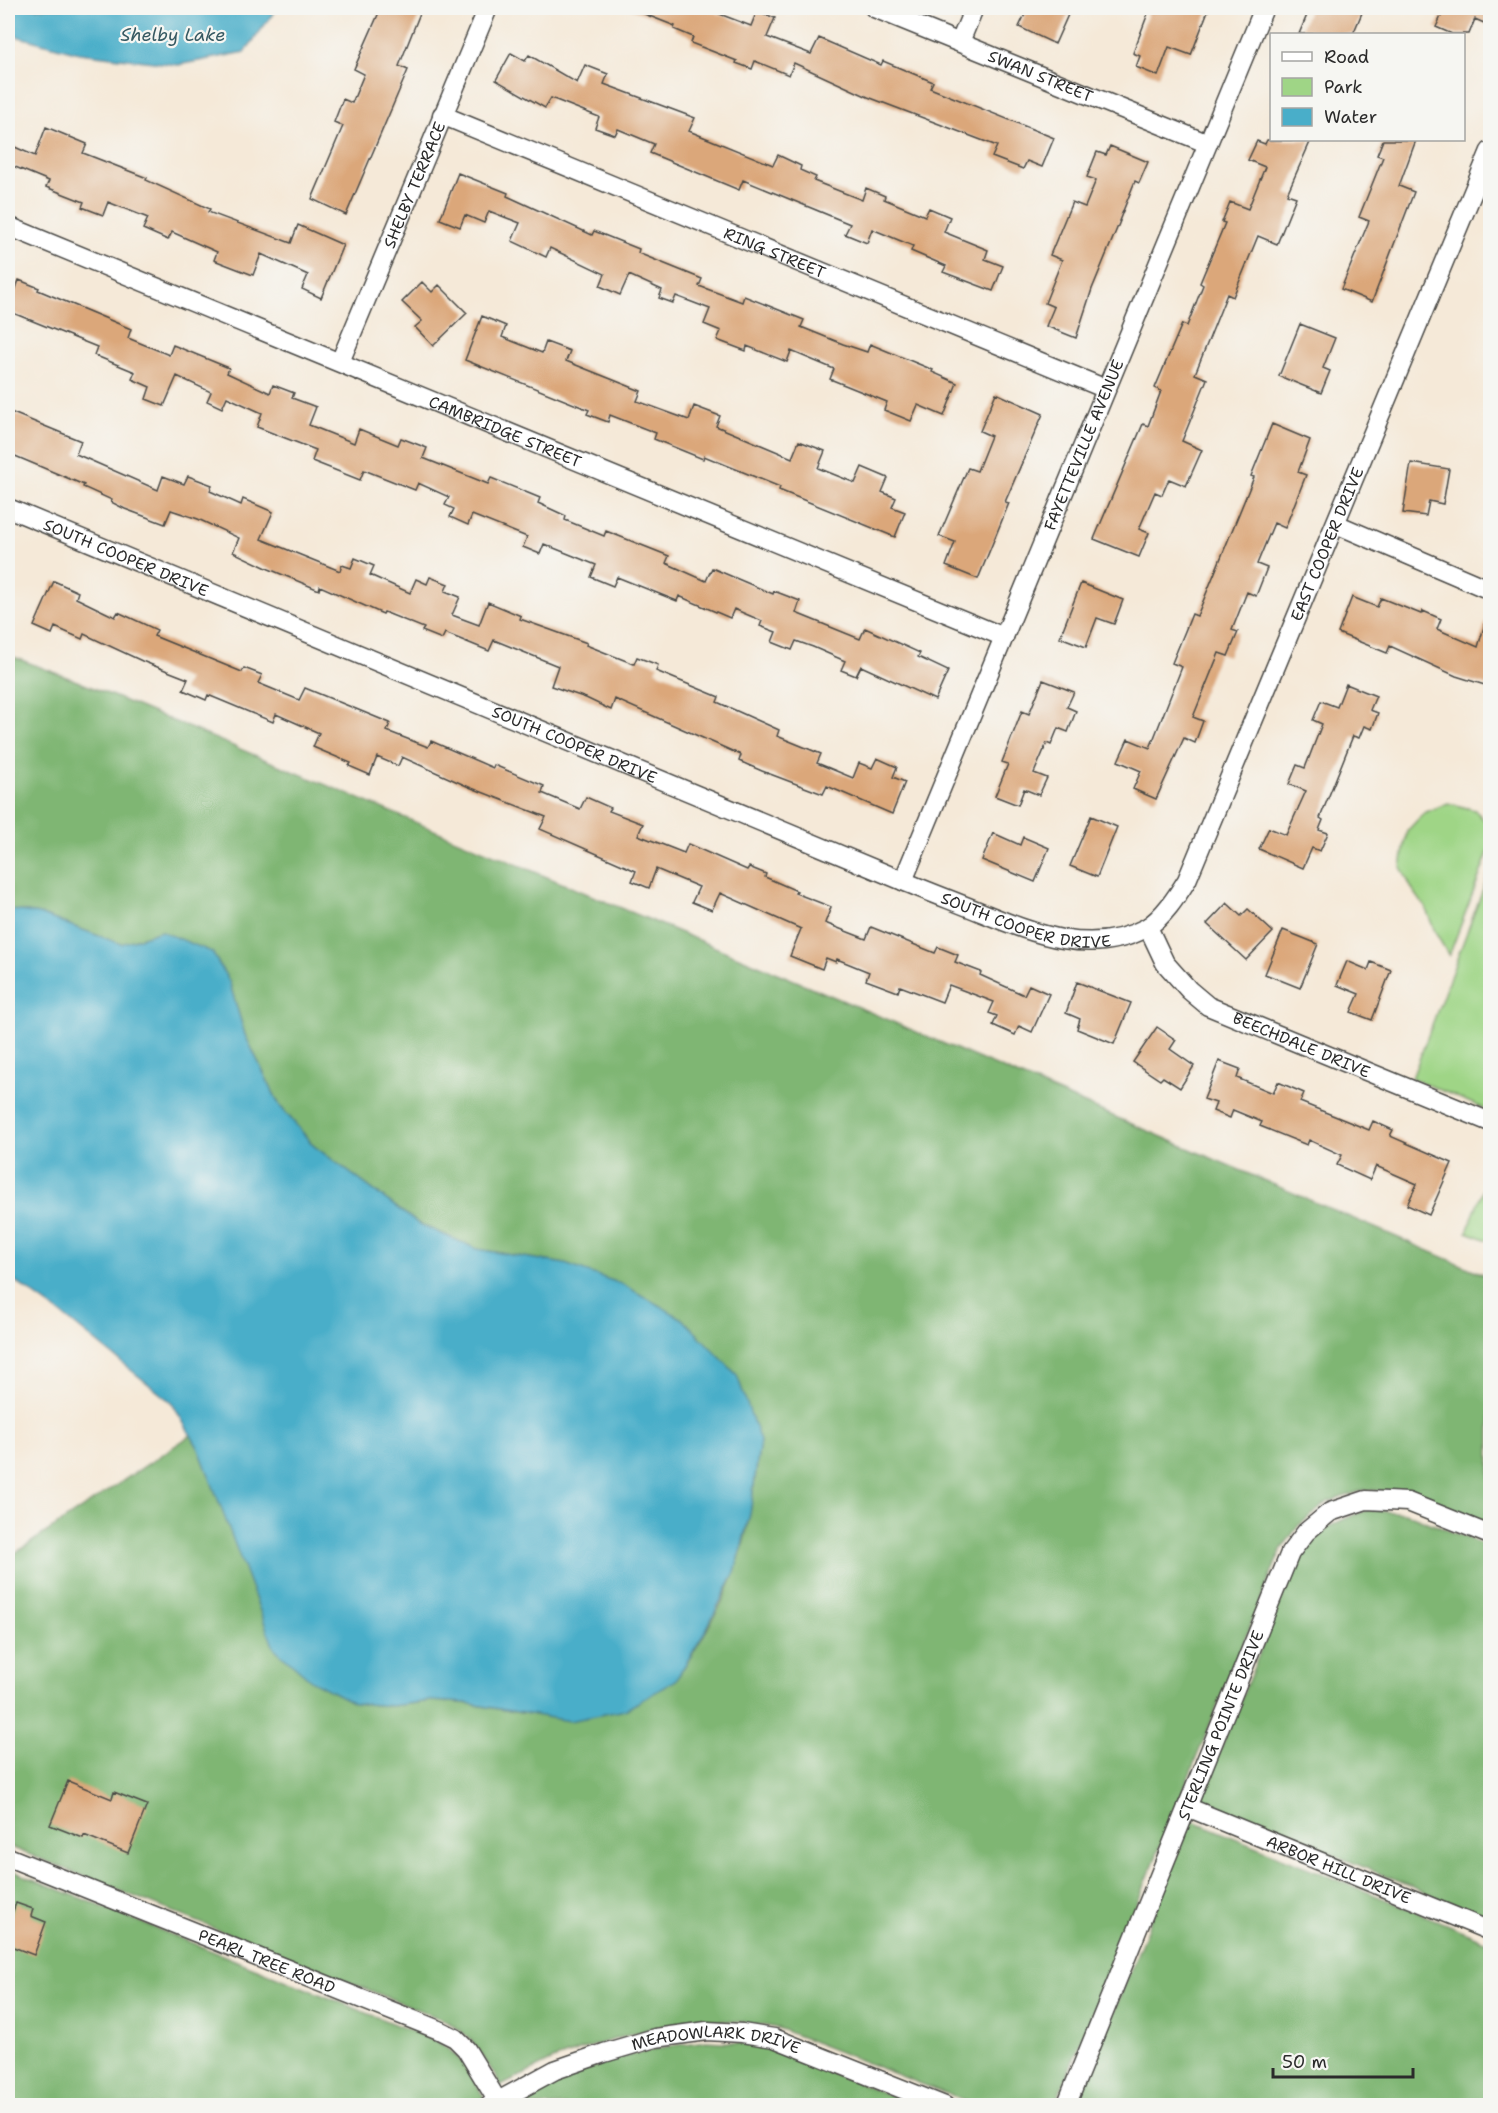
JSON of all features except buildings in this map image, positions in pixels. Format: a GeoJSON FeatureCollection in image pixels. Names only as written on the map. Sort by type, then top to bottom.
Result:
{"type":"FeatureCollection","features":[{"type":"Feature","properties":{"kind":"street","name":"SHELBY TERRACE"},"geometry":{"type":"LineString","coordinates":[[340,362],[488,8]]}},
{"type":"Feature","properties":{"kind":"street","name":"SWAN STREET"},"geometry":{"type":"LineString","coordinates":[[874,8],[1206,143]]}},
{"type":"Feature","properties":{"kind":"street"},"geometry":{"type":"LineString","coordinates":[[960,42],[974,8]]}},
{"type":"Feature","properties":{"kind":"street","name":"FAYETTEVILLE AVENUE"},"geometry":{"type":"LineString","coordinates":[[903,881],[1206,143],[1264,8]]}},
{"type":"Feature","properties":{"kind":"street","name":"RING STREET"},"geometry":{"type":"LineString","coordinates":[[442,115],[1106,389]]}},
{"type":"Feature","properties":{"kind":"street","name":"EAST COOPER DRIVE"},"geometry":{"type":"LineString","coordinates":[[1148,927],[1174,901],[1187,880],[1491,151]]}},
{"type":"Feature","properties":{"kind":"street","name":"CAMBRIDGE STREET"},"geometry":{"type":"LineString","coordinates":[[8,226],[1004,637]]}},
{"type":"Feature","properties":{"kind":"street","name":"SOUTH COOPER DRIVE"},"geometry":{"type":"LineString","coordinates":[[8,508],[903,881],[1037,934],[1082,942],[1118,940],[1148,927]]}},
{"type":"Feature","properties":{"kind":"street"},"geometry":{"type":"LineString","coordinates":[[1336,524],[1491,590]]}},
{"type":"Feature","properties":{"kind":"street","name":"BEECHDALE DRIVE"},"geometry":{"type":"LineString","coordinates":[[1148,927],[1165,963],[1189,990],[1208,1006],[1491,1122]]}},
{"type":"Feature","properties":{"kind":"street","name":"STERLING POINTE DRIVE"},"geometry":{"type":"LineString","coordinates":[[1066,2106],[1290,1553],[1305,1532],[1330,1512],[1366,1500],[1408,1502],[1491,1535]]}},
{"type":"Feature","properties":{"kind":"street","name":"ARBOR HILL DRIVE"},"geometry":{"type":"LineString","coordinates":[[1187,1807],[1491,1931]]}},
{"type":"Feature","properties":{"kind":"street","name":"PEARL TREE ROAD"},"geometry":{"type":"LineString","coordinates":[[8,1857],[455,2038],[466,2049],[493,2103]]}},
{"type":"Feature","properties":{"kind":"street","name":"MEADOWLARK DRIVE"},"geometry":{"type":"LineString","coordinates":[[493,2103],[555,2070],[604,2053],[655,2038],[707,2031],[742,2032],[774,2038],[945,2106]]}},
{"type":"Feature","properties":{"kind":"green space"},"geometry":{"type":"Polygon","coordinates":[[[8,655],[77,681],[825,993],[1490,1277],[1490,1524],[1409,1492],[1364,1490],[1328,1502],[1298,1526],[1281,1550],[1055,2105],[975,2105],[778,2028],[743,2022],[706,2020],[653,2028],[602,2043],[553,2060],[501,2086],[484,2057],[471,2041],[455,2026],[444,2020],[8,1846],[8,1558],[191,1435],[199,1449],[251,1582],[354,1703],[391,1706],[431,1701],[465,1703],[521,1713],[676,1680],[716,1613],[735,1571],[748,1523],[760,1441],[565,1264],[477,1249],[419,1224],[314,1146],[280,1106],[245,1035],[229,981],[161,931],[121,944],[39,914],[8,909],[8,655]]]}},
{"type":"Feature","properties":{"kind":"green space"},"geometry":{"type":"Polygon","coordinates":[[[1448,803],[1475,810],[1490,827],[1490,848],[1449,956],[1436,934],[1425,907],[1401,867],[1407,831],[1424,813],[1448,803]]]}},
{"type":"Feature","properties":{"kind":"green space"},"geometry":{"type":"Polygon","coordinates":[[[1490,871],[1490,1111],[1412,1078],[1490,871]]]}},
{"type":"Feature","properties":{"kind":"green space"},"geometry":{"type":"Polygon","coordinates":[[[1490,1171],[1490,1241],[1467,1232],[1490,1171]]]}},
{"type":"Feature","properties":{"kind":"green space"},"geometry":{"type":"Polygon","coordinates":[[[1367,1510],[1405,1513],[1490,1547],[1490,1919],[1200,1800],[1298,1558],[1328,1528],[1367,1510]]]}},
{"type":"Feature","properties":{"kind":"green space"},"geometry":{"type":"Polygon","coordinates":[[[1191,1820],[1490,1942],[1490,2105],[1076,2106],[1191,1820]]]}},
{"type":"Feature","properties":{"kind":"green space"},"geometry":{"type":"Polygon","coordinates":[[[8,1869],[434,2040],[457,2057],[484,2097],[472,2106],[8,2105],[8,1869]]]}},
{"type":"Feature","properties":{"kind":"green space"},"geometry":{"type":"Polygon","coordinates":[[[706,2041],[740,2043],[771,2049],[915,2105],[508,2106],[561,2080],[617,2059],[661,2048],[706,2041]]]}},
{"type":"Feature","properties":{"kind":"water","name":"Shelby Lake"},"geometry":{"type":"Polygon","coordinates":[[[8,8],[277,8],[245,52],[178,65],[79,53],[8,34],[8,8]]]}},
{"type":"Feature","properties":{"kind":"water"},"geometry":{"type":"Polygon","coordinates":[[[8,909],[39,914],[121,944],[161,931],[212,952],[229,981],[245,1035],[280,1106],[314,1146],[419,1224],[477,1249],[565,1264],[624,1285],[683,1319],[737,1375],[760,1441],[750,1514],[735,1572],[705,1632],[676,1680],[625,1710],[569,1721],[465,1703],[431,1701],[391,1706],[354,1703],[312,1681],[274,1648],[199,1449],[172,1403],[60,1313],[8,1276],[8,909]]]}}]}
